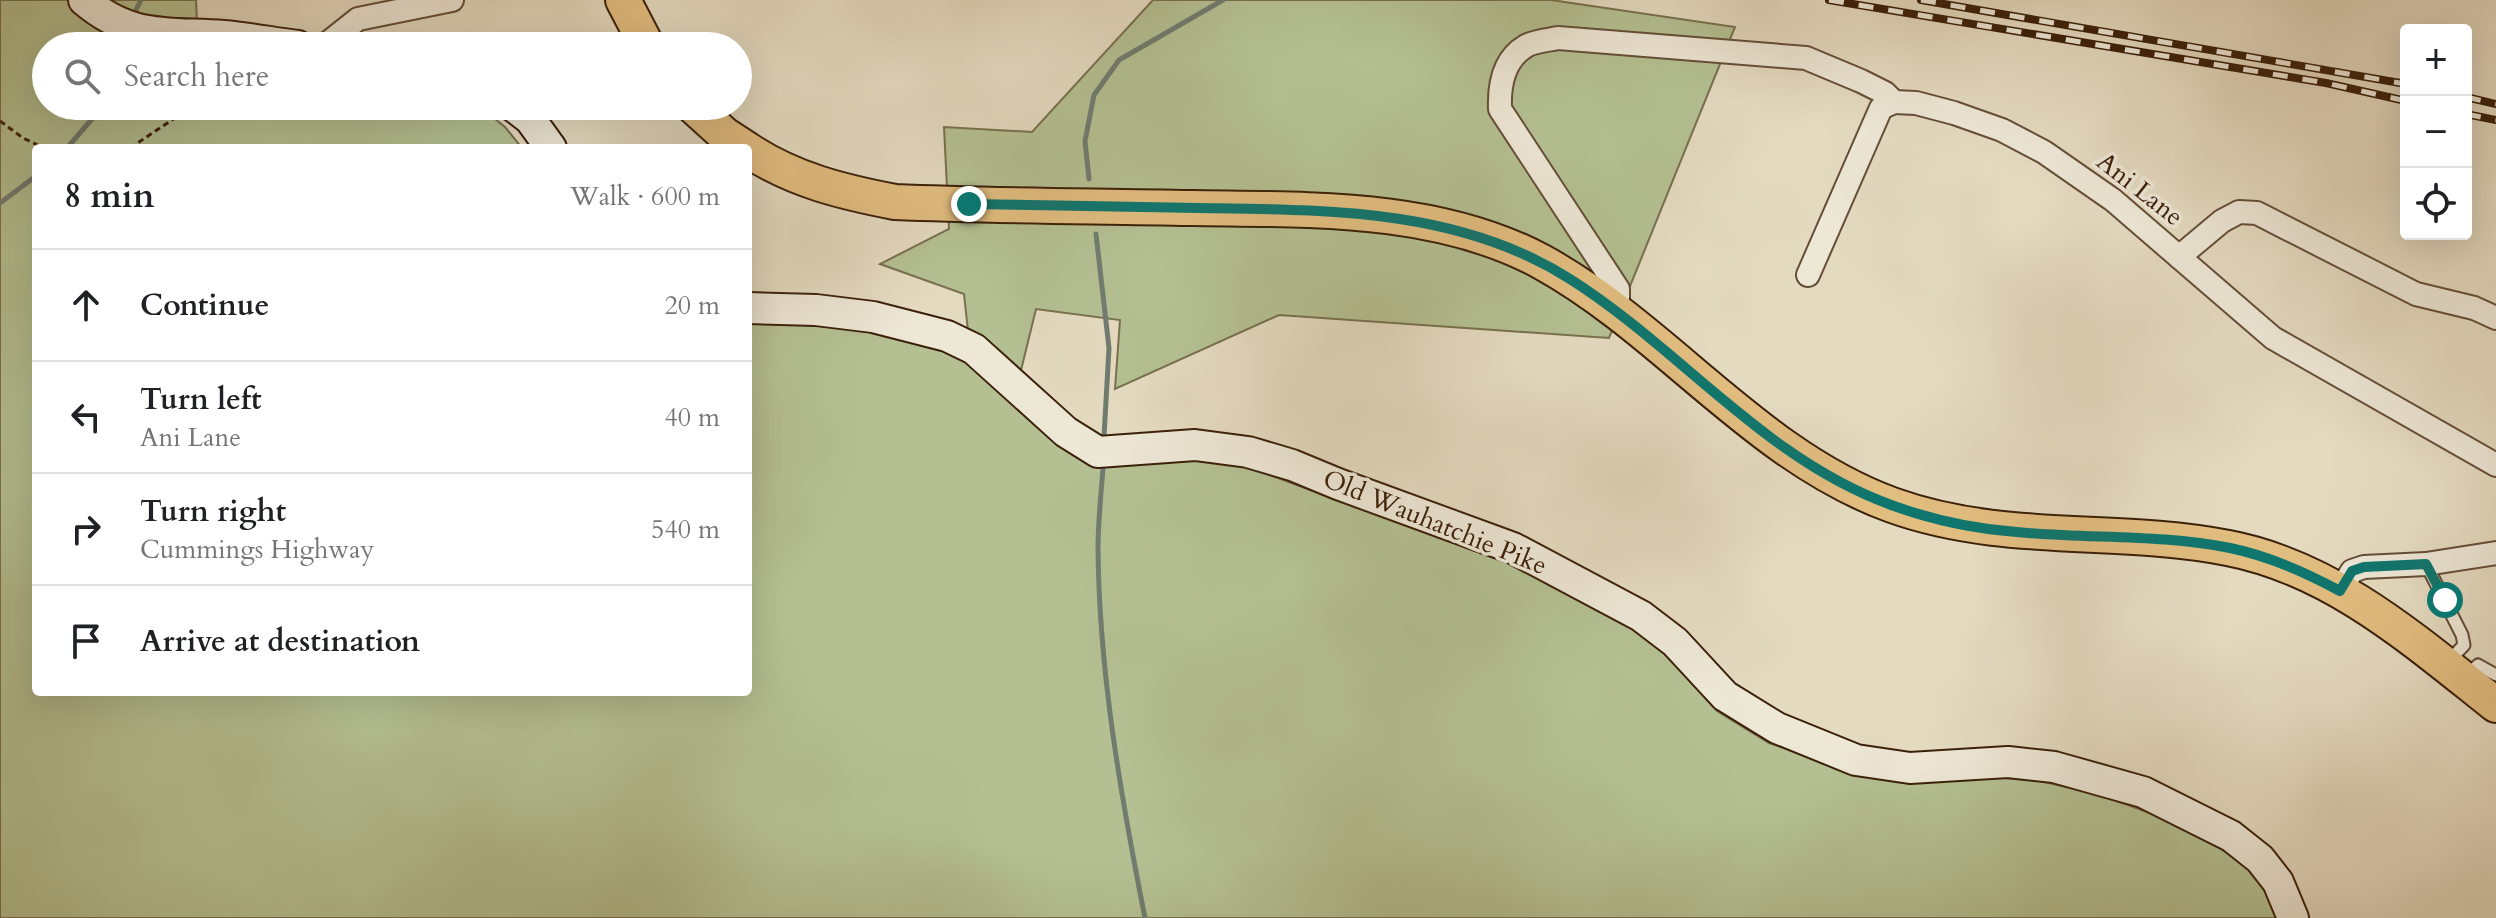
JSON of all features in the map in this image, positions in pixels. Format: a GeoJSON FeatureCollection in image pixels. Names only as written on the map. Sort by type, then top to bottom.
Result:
{"type":"FeatureCollection","features":[{"type":"Feature","properties":{"kind":"main road"},"geometry":{"type":"LineString","coordinates":[[84,0],[111,20],[146,32]]}},
{"type":"Feature","properties":{"kind":"main road"},"geometry":{"type":"LineString","coordinates":[[623,0],[640,32]]}},
{"type":"Feature","properties":{"kind":"main road"},"geometry":{"type":"LineString","coordinates":[[531,120],[548,144]]}},
{"type":"Feature","properties":{"kind":"main road"},"geometry":{"type":"LineString","coordinates":[[708,120],[738,144]]}},
{"type":"Feature","properties":{"kind":"main road"},"geometry":{"type":"LineString","coordinates":[[752,152],[800,177],[835,190],[895,202],[1289,210],[1392,217],[1484,237],[1538,260],[1618,313],[1792,454],[1869,496],[1925,516],[2016,532],[2150,539],[2232,548],[2306,573],[2365,605],[2468,673],[2496,705]]}},
{"type":"Feature","properties":{"kind":"main road","name":"Old Wauhatchie Pike"},"geometry":{"type":"LineString","coordinates":[[752,308],[816,310],[873,317],[947,336],[974,349],[1066,432],[1098,452],[1195,445],[1248,452],[1292,465],[1513,548],[1641,616],[1675,642],[1725,696],[1777,728],[1856,760],[1910,768],[2008,762],[2054,767],[2143,792],[2231,836],[2260,859],[2278,882],[2293,918]]}},
{"type":"Feature","properties":{"kind":"street"},"geometry":{"type":"LineString","coordinates":[[349,0],[350,23]]}},
{"type":"Feature","properties":{"kind":"street"},"geometry":{"type":"LineString","coordinates":[[340,32],[358,19],[452,0]]}},
{"type":"Feature","properties":{"kind":"street"},"geometry":{"type":"LineString","coordinates":[[1618,313],[1618,289],[1500,109],[1499,87],[1510,62],[1527,45],[1558,38],[1806,58],[1885,93],[1894,102],[1881,108],[1808,275]]}},
{"type":"Feature","properties":{"kind":"street","name":"Ani Lane"},"geometry":{"type":"LineString","coordinates":[[1894,102],[1916,103],[1954,113],[2002,130],[2044,152],[2113,200],[2273,338],[2496,465]]}},
{"type":"Feature","properties":{"kind":"street"},"geometry":{"type":"LineString","coordinates":[[2179,257],[2222,221],[2239,212],[2257,213],[2416,294],[2474,308],[2496,318]]}},
{"type":"Feature","properties":{"kind":"street"},"geometry":{"type":"LineString","coordinates":[[2340,591],[2352,571],[2364,567],[2426,564],[2496,553]]}},
{"type":"Feature","properties":{"kind":"lane"},"geometry":{"type":"LineString","coordinates":[[2426,564],[2462,635],[2468,673]]}},
{"type":"Feature","properties":{"kind":"path"},"geometry":{"type":"LineString","coordinates":[[136,144],[172,120]]}},
{"type":"Feature","properties":{"kind":"path"},"geometry":{"type":"LineString","coordinates":[[0,121],[36,144]]}},
{"type":"Feature","properties":{"kind":"green space"},"geometry":{"type":"Polygon","coordinates":[[[0,0],[196,0],[197,32],[32,32],[32,120],[496,120],[519,144],[32,144],[32,696],[752,696],[752,321],[887,331],[971,359],[964,294],[880,264],[949,229],[944,127],[1032,132],[1153,0],[1551,0],[1735,27],[1609,338],[1279,315],[1115,389],[1120,320],[1036,309],[1014,399],[1044,430],[1248,467],[1533,572],[1629,622],[1661,647],[1717,711],[1769,743],[1830,763],[2040,781],[2097,794],[2153,814],[2195,832],[2250,868],[2266,887],[2279,918],[0,918],[0,0]]]}},
{"type":"Feature","properties":{"kind":"waterway"},"geometry":{"type":"LineString","coordinates":[[135,12],[141,0]]}},
{"type":"Feature","properties":{"kind":"waterway"},"geometry":{"type":"LineString","coordinates":[[1089,179],[1085,141],[1094,95],[1119,60],[1223,0]]}},
{"type":"Feature","properties":{"kind":"waterway"},"geometry":{"type":"LineString","coordinates":[[70,144],[91,120]]}},
{"type":"Feature","properties":{"kind":"waterway"},"geometry":{"type":"LineString","coordinates":[[0,203],[32,179]]}},
{"type":"Feature","properties":{"kind":"waterway"},"geometry":{"type":"LineString","coordinates":[[1096,234],[1109,348],[1104,436]]}},
{"type":"Feature","properties":{"kind":"waterway"},"geometry":{"type":"LineString","coordinates":[[1103,468],[1098,548],[1102,641],[1120,780],[1145,918]]}},
{"type":"Feature","properties":{"kind":"railway"},"geometry":{"type":"LineString","coordinates":[[1829,0],[2326,83],[2400,100]]}},
{"type":"Feature","properties":{"kind":"railway"},"geometry":{"type":"LineString","coordinates":[[1921,0],[2400,83]]}},
{"type":"Feature","properties":{"kind":"railway"},"geometry":{"type":"LineString","coordinates":[[2472,98],[2496,104]]}},
{"type":"Feature","properties":{"kind":"railway"},"geometry":{"type":"LineString","coordinates":[[2472,115],[2496,120]]}},
{"type":"Feature","properties":{"kind":"route"},"geometry":{"type":"LineString","coordinates":[[969,204],[1289,210],[1392,217],[1484,237],[1538,260],[1571,279],[1618,313],[1792,454],[1843,484],[1895,506],[1925,516],[2016,532],[2150,539],[2232,548],[2306,573],[2340,591],[2352,571],[2364,567],[2426,564],[2445,600]]}}]}
